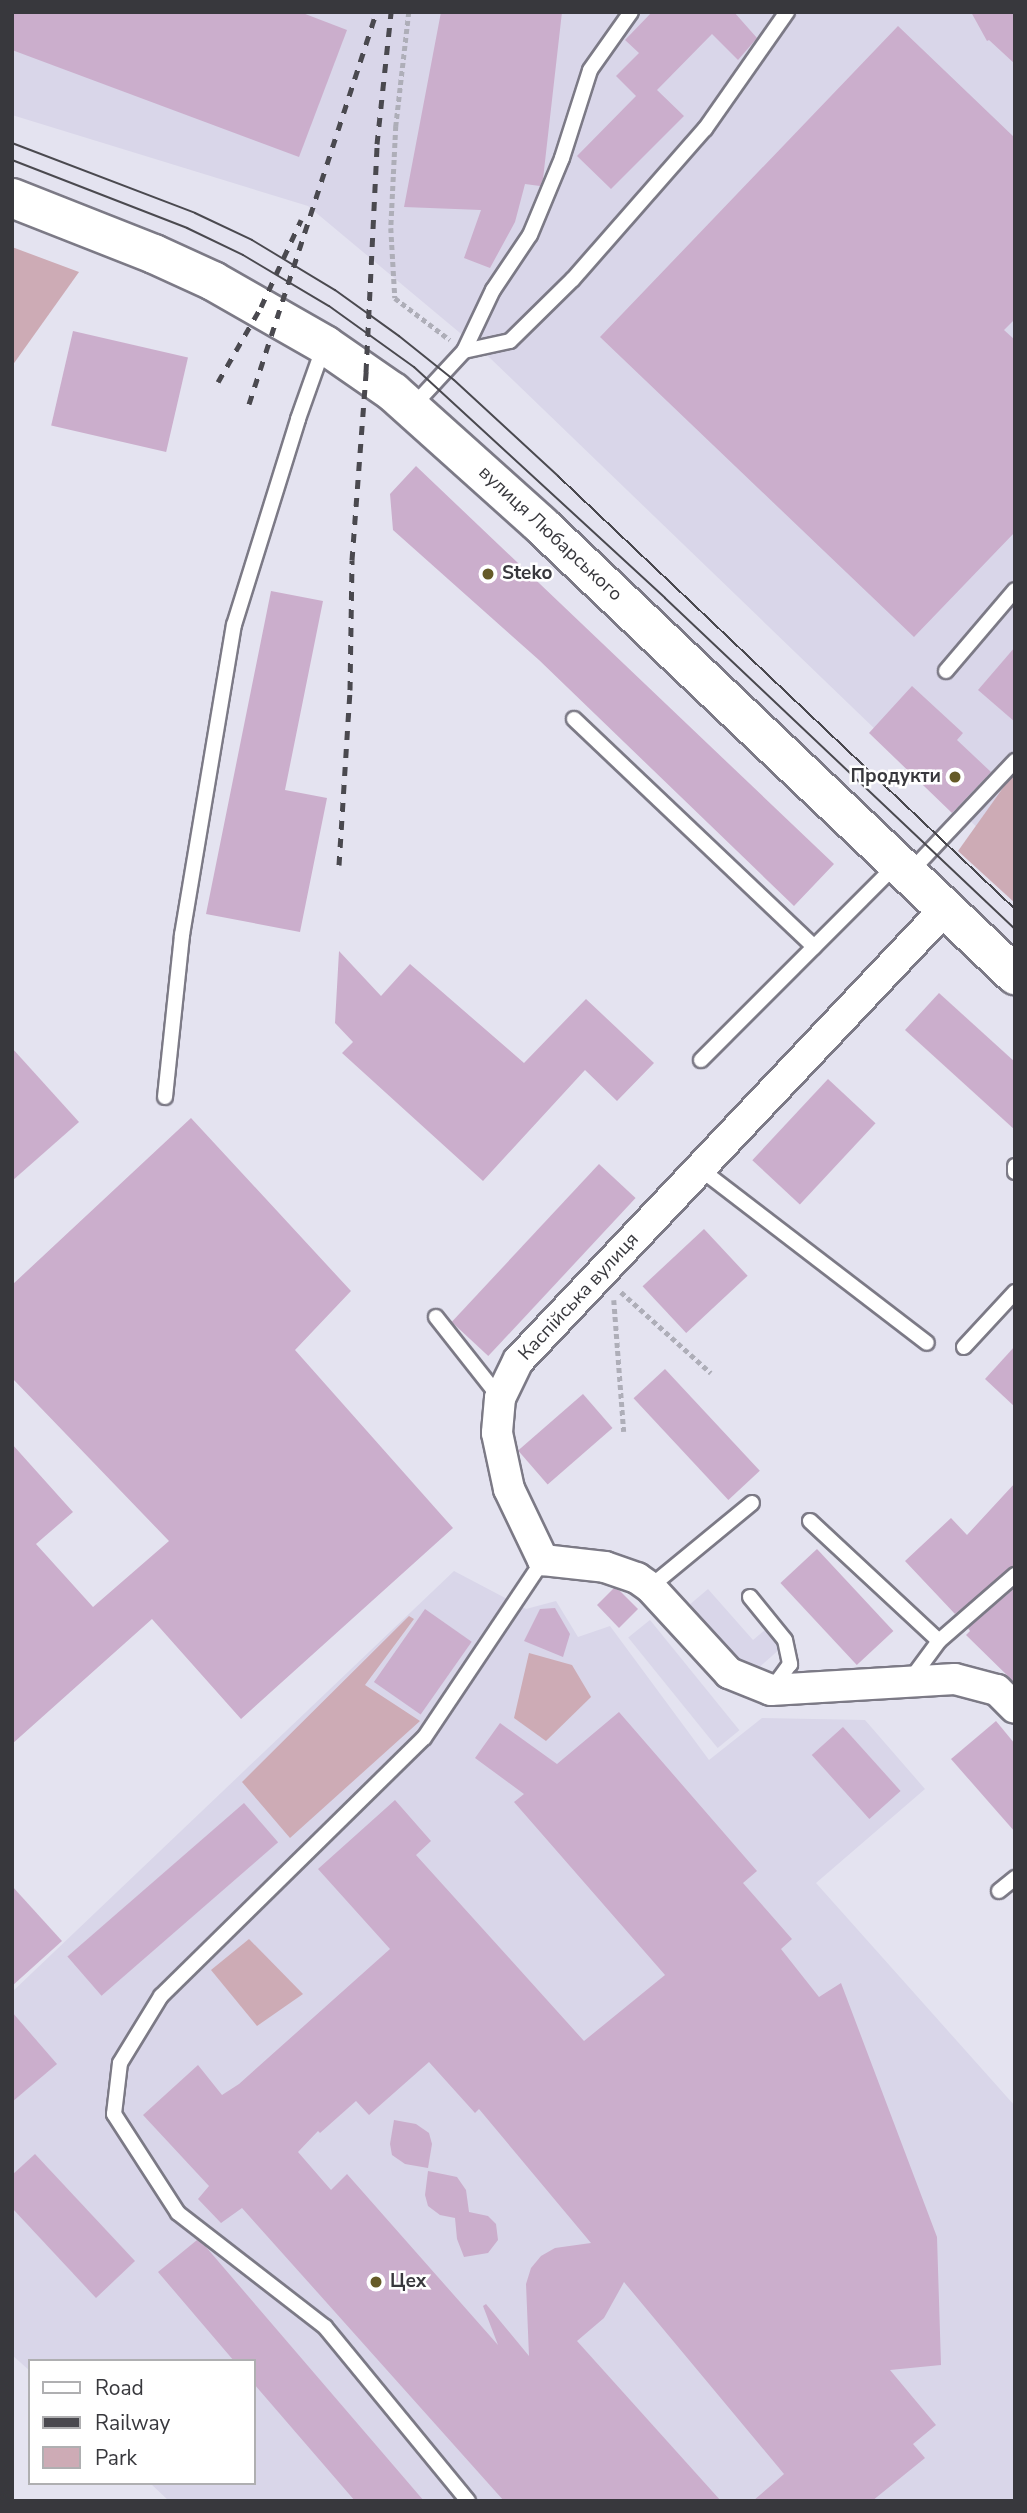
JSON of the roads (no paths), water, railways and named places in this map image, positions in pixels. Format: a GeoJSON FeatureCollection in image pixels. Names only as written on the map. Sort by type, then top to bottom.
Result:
{"type":"FeatureCollection","features":[{"type":"Feature","properties":{"kind":"main road","name":"вулиця Любарського"},"geometry":{"type":"LineString","coordinates":[[12,198],[201,275],[325,345],[412,407],[904,867],[1015,975]]}},
{"type":"Feature","properties":{"kind":"street","name":"Каспійська вулиця"},"geometry":{"type":"LineString","coordinates":[[543,1560],[509,1489],[497,1433],[500,1398],[518,1361],[605,1280],[699,1168],[946,908]]}},
{"type":"Feature","properties":{"kind":"street"},"geometry":{"type":"LineString","coordinates":[[543,1560],[605,1567],[637,1578],[650,1587],[729,1673],[771,1690],[820,1689],[911,1679],[955,1678],[997,1689],[1015,1708]]}},
{"type":"Feature","properties":{"kind":"lane"},"geometry":{"type":"LineString","coordinates":[[412,407],[464,351],[492,290],[530,235],[562,158],[590,70],[631,12]]}},
{"type":"Feature","properties":{"kind":"lane"},"geometry":{"type":"LineString","coordinates":[[464,351],[510,341],[573,279],[705,129],[787,12]]}},
{"type":"Feature","properties":{"kind":"lane"},"geometry":{"type":"LineString","coordinates":[[165,1097],[182,935],[234,625],[298,419],[325,345]]}},
{"type":"Feature","properties":{"kind":"lane"},"geometry":{"type":"LineString","coordinates":[[946,671],[1015,590]]}},
{"type":"Feature","properties":{"kind":"lane"},"geometry":{"type":"LineString","coordinates":[[574,719],[814,947]]}},
{"type":"Feature","properties":{"kind":"lane"},"geometry":{"type":"LineString","coordinates":[[701,1059],[814,947],[904,867],[1015,761]]}},
{"type":"Feature","properties":{"kind":"lane"},"geometry":{"type":"LineString","coordinates":[[1015,1166],[1015,1172]]}},
{"type":"Feature","properties":{"kind":"lane"},"geometry":{"type":"LineString","coordinates":[[699,1168],[928,1343]]}},
{"type":"Feature","properties":{"kind":"lane"},"geometry":{"type":"LineString","coordinates":[[964,1347],[1015,1292]]}},
{"type":"Feature","properties":{"kind":"lane"},"geometry":{"type":"LineString","coordinates":[[436,1317],[500,1398]]}},
{"type":"Feature","properties":{"kind":"lane"},"geometry":{"type":"LineString","coordinates":[[650,1587],[752,1503]]}},
{"type":"Feature","properties":{"kind":"lane"},"geometry":{"type":"LineString","coordinates":[[810,1521],[939,1641]]}},
{"type":"Feature","properties":{"kind":"lane"},"geometry":{"type":"LineString","coordinates":[[468,2501],[326,2328],[178,2213],[114,2115],[120,2063],[161,1996],[424,1738],[543,1560]]}},
{"type":"Feature","properties":{"kind":"lane"},"geometry":{"type":"LineString","coordinates":[[911,1679],[939,1641],[1015,1575]]}},
{"type":"Feature","properties":{"kind":"lane"},"geometry":{"type":"LineString","coordinates":[[750,1597],[785,1640],[790,1664],[771,1690]]}},
{"type":"Feature","properties":{"kind":"lane"},"geometry":{"type":"LineString","coordinates":[[999,1891],[1015,1878]]}},
{"type":"Feature","properties":{"kind":"tram line"},"geometry":{"type":"LineString","coordinates":[[12,143],[195,213],[252,240],[335,290],[399,336],[454,380],[558,476],[1015,909]]}},
{"type":"Feature","properties":{"kind":"tram line"},"geometry":{"type":"LineString","coordinates":[[12,160],[187,228],[243,255],[329,306],[414,367],[665,598],[1015,929]]}},
{"type":"Feature","properties":{"kind":"railway"},"geometry":{"type":"LineString","coordinates":[[249,404],[376,12]]}},
{"type":"Feature","properties":{"kind":"railway"},"geometry":{"type":"LineString","coordinates":[[339,865],[350,690],[352,560],[366,372],[377,144],[391,12]]}},
{"type":"Feature","properties":{"kind":"railway"},"geometry":{"type":"LineString","coordinates":[[218,382],[261,307],[301,220]]}},
{"type":"Feature","properties":{"kind":"place","name":"Steko"},"geometry":{"type":"Point","coordinates":[488,574]}},
{"type":"Feature","properties":{"kind":"place","name":"Продукти"},"geometry":{"type":"Point","coordinates":[955,777]}},
{"type":"Feature","properties":{"kind":"place","name":"Цех"},"geometry":{"type":"Point","coordinates":[376,2282]}}]}
